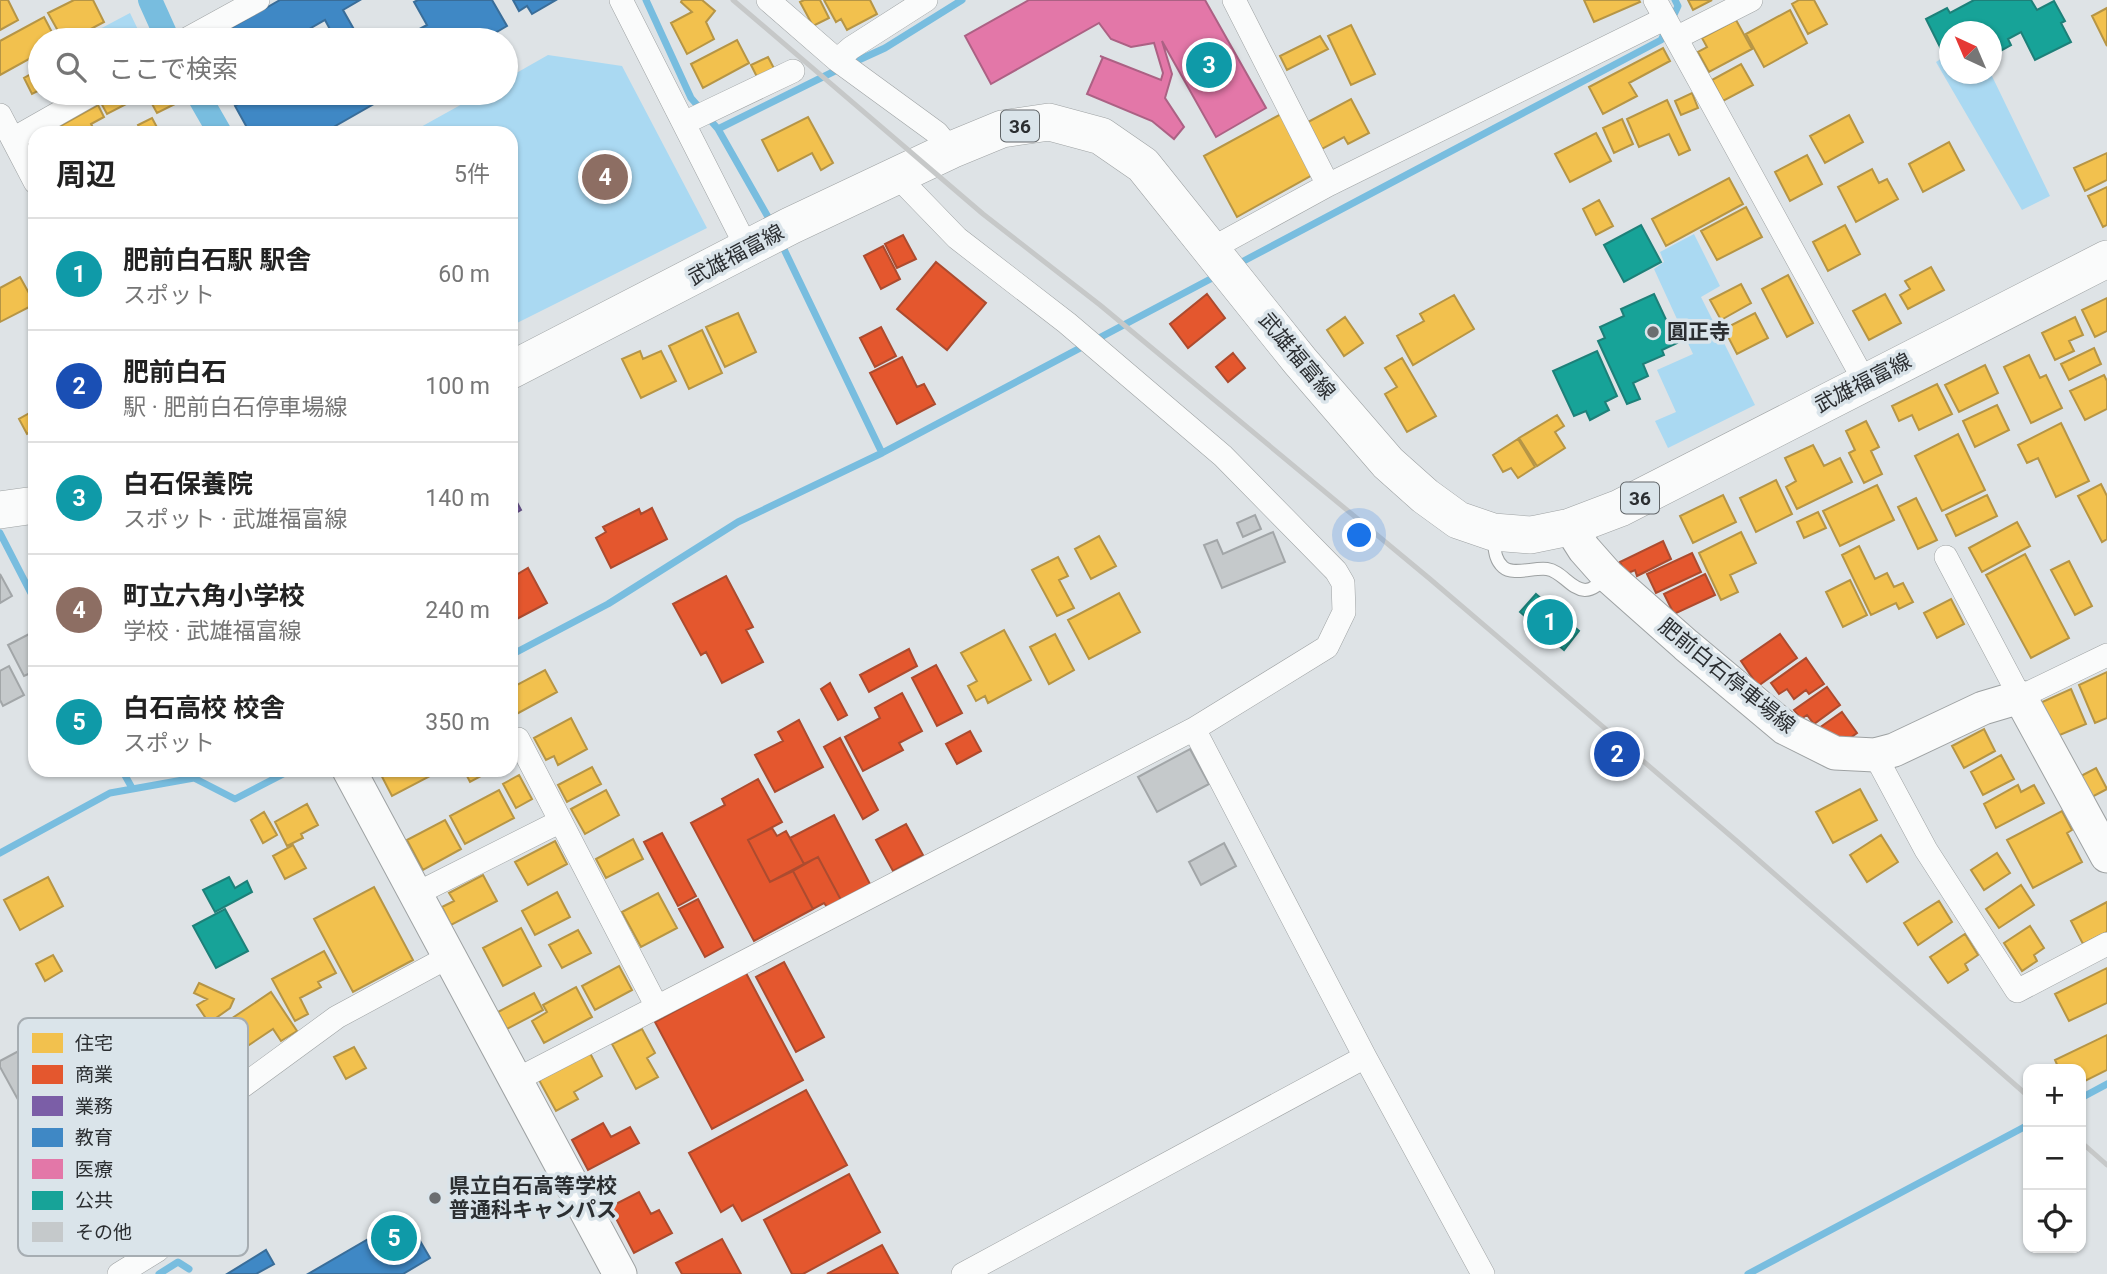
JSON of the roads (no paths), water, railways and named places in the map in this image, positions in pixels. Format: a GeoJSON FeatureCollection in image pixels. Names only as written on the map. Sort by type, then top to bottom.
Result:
{"type":"FeatureCollection","features":[{"type":"Feature","properties":{"kind":"main road","name":"武雄福富線"},"geometry":{"type":"LineString","coordinates":[[518,366],[767,239],[951,149],[1002,129],[1049,122],[1101,136],[1143,165],[1300,361],[1388,463],[1424,496],[1458,520],[1493,532],[1531,535],[1570,527],[1620,508],[2107,259]]}},
{"type":"Feature","properties":{"kind":"main road","name":"肥前白石停車場線"},"geometry":{"type":"LineString","coordinates":[[1570,527],[1584,549],[1607,575],[1785,728],[1835,753],[1875,755],[1894,750],[1983,708],[2020,697]]}},
{"type":"Feature","properties":{"kind":"main road"},"geometry":{"type":"LineString","coordinates":[[2020,697],[2107,856]]}},
{"type":"Feature","properties":{"kind":"main road"},"geometry":{"type":"LineString","coordinates":[[353,777],[620,1274]]}},
{"type":"Feature","properties":{"kind":"street"},"geometry":{"type":"LineString","coordinates":[[207,28],[258,0]]}},
{"type":"Feature","properties":{"kind":"street"},"geometry":{"type":"LineString","coordinates":[[621,0],[689,121],[767,239]]}},
{"type":"Feature","properties":{"kind":"street"},"geometry":{"type":"LineString","coordinates":[[768,0],[845,66],[937,133],[951,149]]}},
{"type":"Feature","properties":{"kind":"street"},"geometry":{"type":"LineString","coordinates":[[845,66],[851,48],[926,0]]}},
{"type":"Feature","properties":{"kind":"street"},"geometry":{"type":"LineString","coordinates":[[1234,0],[1328,185]]}},
{"type":"Feature","properties":{"kind":"street"},"geometry":{"type":"LineString","coordinates":[[1220,261],[1328,185],[1667,23],[1751,0]]}},
{"type":"Feature","properties":{"kind":"street"},"geometry":{"type":"LineString","coordinates":[[1667,23],[1865,382]]}},
{"type":"Feature","properties":{"kind":"street"},"geometry":{"type":"LineString","coordinates":[[689,121],[793,71]]}},
{"type":"Feature","properties":{"kind":"street"},"geometry":{"type":"LineString","coordinates":[[35,126],[72,105]]}},
{"type":"Feature","properties":{"kind":"street"},"geometry":{"type":"LineString","coordinates":[[0,116],[28,168]]}},
{"type":"Feature","properties":{"kind":"street"},"geometry":{"type":"LineString","coordinates":[[13,138],[28,130]]}},
{"type":"Feature","properties":{"kind":"street"},"geometry":{"type":"LineString","coordinates":[[516,1080],[1194,729],[1327,647],[1344,612],[1343,583],[1336,571],[1223,456],[1067,323],[957,238],[897,176]]}},
{"type":"Feature","properties":{"kind":"street"},"geometry":{"type":"LineString","coordinates":[[1946,557],[2020,697],[2107,655]]}},
{"type":"Feature","properties":{"kind":"street"},"geometry":{"type":"LineString","coordinates":[[1194,729],[1365,1056],[1483,1274]]}},
{"type":"Feature","properties":{"kind":"street"},"geometry":{"type":"LineString","coordinates":[[518,739],[657,1007]]}},
{"type":"Feature","properties":{"kind":"street"},"geometry":{"type":"LineString","coordinates":[[1875,755],[1926,850],[2017,991],[2107,944]]}},
{"type":"Feature","properties":{"kind":"street"},"geometry":{"type":"LineString","coordinates":[[416,894],[559,822]]}},
{"type":"Feature","properties":{"kind":"street"},"geometry":{"type":"LineString","coordinates":[[248,1082],[337,1017],[450,957]]}},
{"type":"Feature","properties":{"kind":"street"},"geometry":{"type":"LineString","coordinates":[[963,1274],[1365,1056]]}},
{"type":"Feature","properties":{"kind":"street"},"geometry":{"type":"LineString","coordinates":[[119,1274],[148,1256]]}},
{"type":"Feature","properties":{"kind":"lane"},"geometry":{"type":"LineString","coordinates":[[1493,532],[1496,557],[1508,570],[1546,569],[1558,572],[1577,588],[1586,590],[1595,587],[1607,575]]}},
{"type":"Feature","properties":{"kind":"waterway"},"geometry":{"type":"LineString","coordinates":[[150,0],[163,28]]}},
{"type":"Feature","properties":{"kind":"waterway"},"geometry":{"type":"LineString","coordinates":[[646,0],[691,98],[718,129],[772,224]]}},
{"type":"Feature","properties":{"kind":"waterway"},"geometry":{"type":"LineString","coordinates":[[850,64],[885,48],[962,0]]}},
{"type":"Feature","properties":{"kind":"waterway"},"geometry":{"type":"LineString","coordinates":[[1671,21],[1678,6],[1675,0]]}},
{"type":"Feature","properties":{"kind":"waterway"},"geometry":{"type":"LineString","coordinates":[[1238,264],[1661,40],[1665,32]]}},
{"type":"Feature","properties":{"kind":"waterway"},"geometry":{"type":"LineString","coordinates":[[718,129],[839,69]]}},
{"type":"Feature","properties":{"kind":"waterway"},"geometry":{"type":"LineString","coordinates":[[204,105],[216,126]]}},
{"type":"Feature","properties":{"kind":"waterway"},"geometry":{"type":"LineString","coordinates":[[518,651],[608,604],[738,522],[882,453],[780,241]]}},
{"type":"Feature","properties":{"kind":"waterway"},"geometry":{"type":"LineString","coordinates":[[882,453],[1218,275]]}},
{"type":"Feature","properties":{"kind":"waterway"},"geometry":{"type":"LineString","coordinates":[[0,533],[28,587]]}},
{"type":"Feature","properties":{"kind":"waterway"},"geometry":{"type":"LineString","coordinates":[[126,777],[132,788]]}},
{"type":"Feature","properties":{"kind":"waterway"},"geometry":{"type":"LineString","coordinates":[[0,853],[110,793],[194,778],[235,799],[277,777]]}},
{"type":"Feature","properties":{"kind":"waterway"},"geometry":{"type":"LineString","coordinates":[[2086,1095],[2107,1084]]}},
{"type":"Feature","properties":{"kind":"waterway"},"geometry":{"type":"LineString","coordinates":[[1748,1274],[2024,1127]]}},
{"type":"Feature","properties":{"kind":"waterway"},"geometry":{"type":"LineString","coordinates":[[159,1274],[178,1262],[189,1269]]}},
{"type":"Feature","properties":{"kind":"railway"},"geometry":{"type":"LineString","coordinates":[[733,0],[983,214],[1100,305],[1430,579],[1739,843],[2023,1092]]}},
{"type":"Feature","properties":{"kind":"railway"},"geometry":{"type":"LineString","coordinates":[[2086,1146],[2107,1165]]}},
{"type":"Feature","properties":{"kind":"place","name":"白石保養院"},"geometry":{"type":"Point","coordinates":[1209,65]}},
{"type":"Feature","properties":{"kind":"place","name":"町立六角小学校"},"geometry":{"type":"Point","coordinates":[605,177]}},
{"type":"Feature","properties":{"kind":"place","name":"圓正寺"},"geometry":{"type":"Point","coordinates":[1653,332]}},
{"type":"Feature","properties":{"kind":"place","name":"肥前白石駅 駅舎"},"geometry":{"type":"Point","coordinates":[1550,622]}},
{"type":"Feature","properties":{"kind":"place","name":"肥前白石"},"geometry":{"type":"Point","coordinates":[1617,754]}},
{"type":"Feature","properties":{"kind":"place","name":"県立白石高等学校 普通科キャンパス"},"geometry":{"type":"Point","coordinates":[435,1198]}},
{"type":"Feature","properties":{"kind":"place","name":"白石高校 校舎"},"geometry":{"type":"Point","coordinates":[394,1238]}}]}
